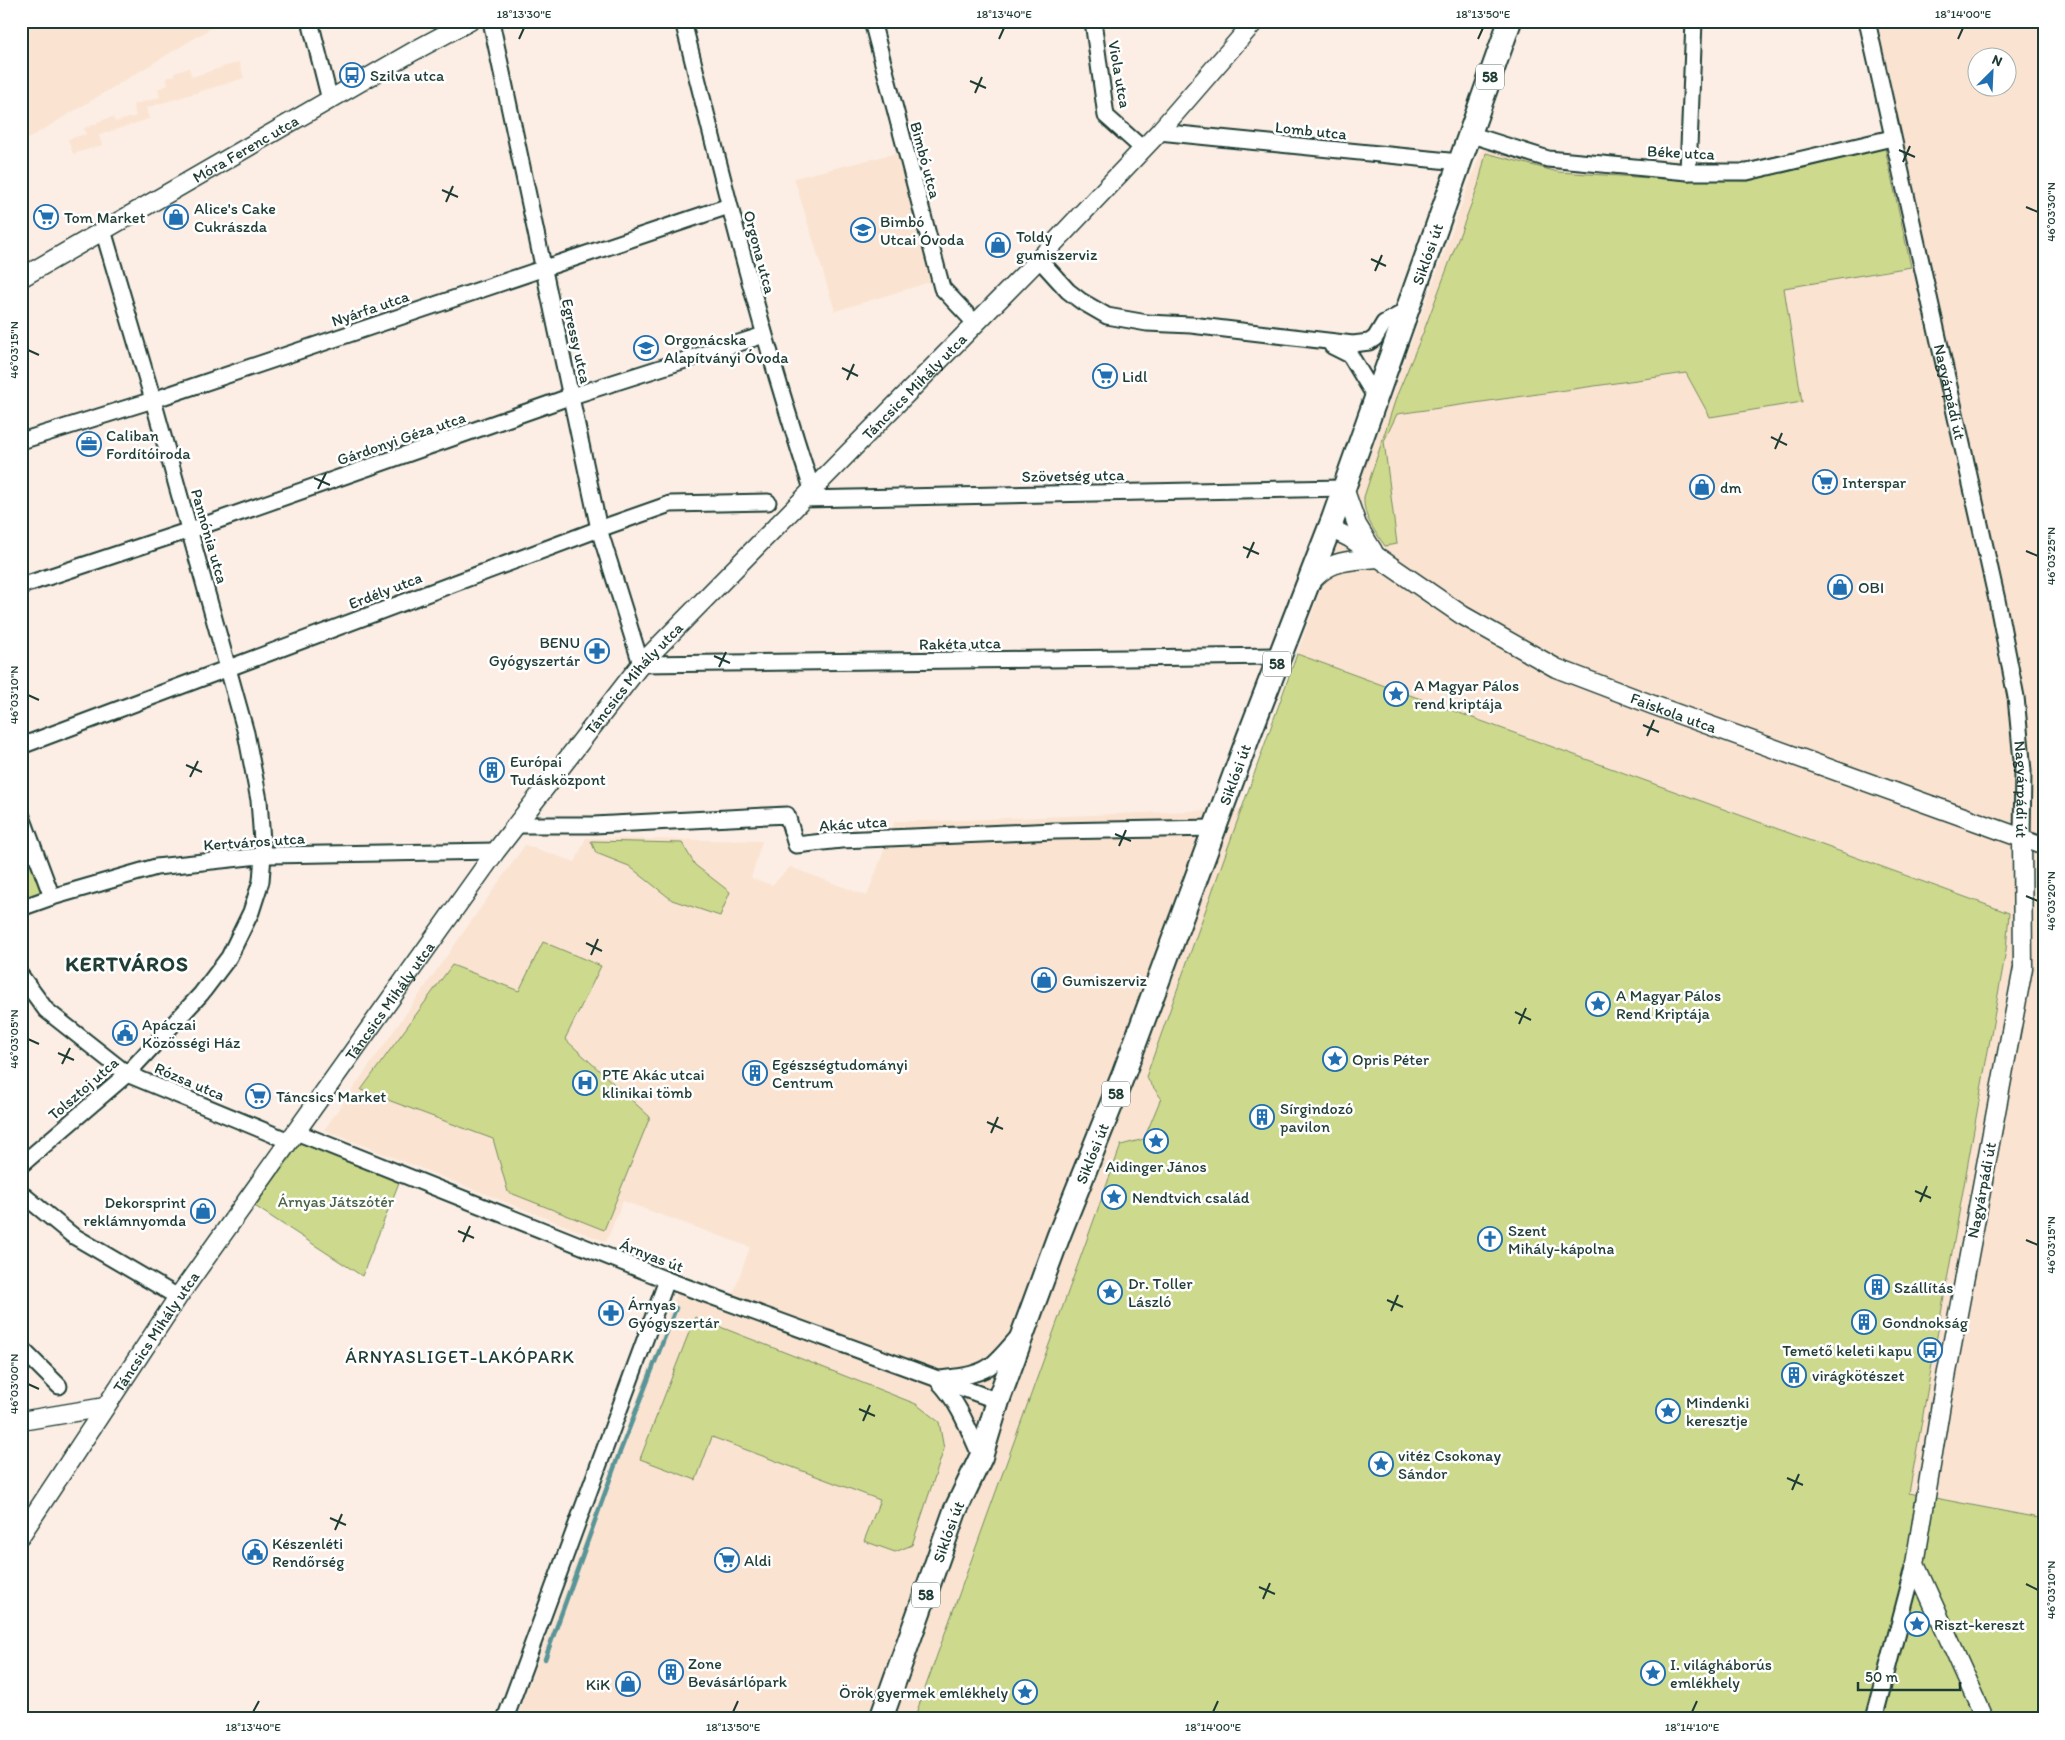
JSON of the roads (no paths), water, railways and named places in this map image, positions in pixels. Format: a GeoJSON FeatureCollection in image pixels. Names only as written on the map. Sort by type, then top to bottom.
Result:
{"type":"FeatureCollection","features":[{"type":"Feature","properties":{"kind":"main road","name":"Siklósi út"},"geometry":{"type":"LineString","coordinates":[[1344,488],[1510,21]]}},
{"type":"Feature","properties":{"kind":"main road","name":"58"},"geometry":{"type":"LineString","coordinates":[[1305,590],[1344,488]]}},
{"type":"Feature","properties":{"kind":"main road","name":"Siklósi út"},"geometry":{"type":"LineString","coordinates":[[881,1719],[955,1511],[981,1457],[998,1401],[1067,1214],[1124,1073],[1305,590]]}},
{"type":"Feature","properties":{"kind":"street"},"geometry":{"type":"LineString","coordinates":[[310,21],[330,100]]}},
{"type":"Feature","properties":{"kind":"street","name":"Móra Ferenc utca"},"geometry":{"type":"LineString","coordinates":[[21,278],[414,50],[470,21]]}},
{"type":"Feature","properties":{"kind":"street","name":"Egressy utca"},"geometry":{"type":"LineString","coordinates":[[491,21],[599,529],[641,664]]}},
{"type":"Feature","properties":{"kind":"street","name":"Orgona utca"},"geometry":{"type":"LineString","coordinates":[[683,21],[729,206],[784,403],[807,494]]}},
{"type":"Feature","properties":{"kind":"street","name":"Bimbó utca"},"geometry":{"type":"LineString","coordinates":[[872,21],[942,288],[976,324]]}},
{"type":"Feature","properties":{"kind":"street","name":"Viola utca"},"geometry":{"type":"LineString","coordinates":[[1093,21],[1106,116],[1143,149]]}},
{"type":"Feature","properties":{"kind":"street","name":"Táncsics Mihály utca"},"geometry":{"type":"LineString","coordinates":[[21,1535],[178,1297],[496,851],[641,664],[1040,258],[1159,132],[1255,21]]}},
{"type":"Feature","properties":{"kind":"street"},"geometry":{"type":"LineString","coordinates":[[1688,172],[1694,21]]}},
{"type":"Feature","properties":{"kind":"street","name":"Nagyárpádi út"},"geometry":{"type":"LineString","coordinates":[[1867,21],[1995,590],[2016,697],[2023,771],[2023,968],[1941,1404],[1915,1564]]}},
{"type":"Feature","properties":{"kind":"street","name":"Lomb utca"},"geometry":{"type":"LineString","coordinates":[[1159,132],[1459,162]]}},
{"type":"Feature","properties":{"kind":"street","name":"Béke utca"},"geometry":{"type":"LineString","coordinates":[[1470,134],[1548,159],[1688,172],[1747,172],[1892,138]]}},
{"type":"Feature","properties":{"kind":"street","name":"Nyárfa utca"},"geometry":{"type":"LineString","coordinates":[[21,441],[153,400],[729,206]]}},
{"type":"Feature","properties":{"kind":"street","name":"Pannónia utca"},"geometry":{"type":"LineString","coordinates":[[103,230],[190,530],[246,733],[259,800],[263,855]]}},
{"type":"Feature","properties":{"kind":"street"},"geometry":{"type":"LineString","coordinates":[[1040,258],[1068,291],[1081,302],[1108,316],[1147,323],[1191,325],[1353,344],[1364,343],[1375,338],[1384,323],[1406,310]]}},
{"type":"Feature","properties":{"kind":"street","name":"Gárdonyi Géza utca"},"geometry":{"type":"LineString","coordinates":[[21,586],[190,530],[572,396],[764,335]]}},
{"type":"Feature","properties":{"kind":"street"},"geometry":{"type":"LineString","coordinates":[[1302,338],[1326,343],[1350,355],[1376,398]]}},
{"type":"Feature","properties":{"kind":"street"},"geometry":{"type":"LineString","coordinates":[[1305,590],[1322,570],[1336,563],[1377,558],[1357,524],[1344,488]]}},
{"type":"Feature","properties":{"kind":"street","name":"Szövetség utca"},"geometry":{"type":"LineString","coordinates":[[807,494],[1344,488]]}},
{"type":"Feature","properties":{"kind":"street","name":"Erdély utca"},"geometry":{"type":"LineString","coordinates":[[21,746],[670,504],[768,502]]}},
{"type":"Feature","properties":{"kind":"street","name":"Faiskola utca"},"geometry":{"type":"LineString","coordinates":[[1330,528],[1338,530],[1462,615],[1556,668],[1653,705],[2044,846]]}},
{"type":"Feature","properties":{"kind":"street","name":"Rakéta utca"},"geometry":{"type":"LineString","coordinates":[[641,664],[1280,656]]}},
{"type":"Feature","properties":{"kind":"street"},"geometry":{"type":"LineString","coordinates":[[21,814],[52,897]]}},
{"type":"Feature","properties":{"kind":"street","name":"Akác utca"},"geometry":{"type":"LineString","coordinates":[[516,825],[594,825],[788,815],[796,845],[850,839],[1215,828]]}},
{"type":"Feature","properties":{"kind":"street","name":"Kertváros utca"},"geometry":{"type":"LineString","coordinates":[[21,908],[156,866],[263,855],[496,851]]}},
{"type":"Feature","properties":{"kind":"street","name":"Tolsztoj utca"},"geometry":{"type":"LineString","coordinates":[[21,1165],[127,1074],[201,994],[229,957],[252,912],[262,881],[263,855]]}},
{"type":"Feature","properties":{"kind":"street","name":"Rózsa utca"},"geometry":{"type":"LineString","coordinates":[[21,976],[46,1010],[127,1074],[292,1137]]}},
{"type":"Feature","properties":{"kind":"street","name":"Árnyas út"},"geometry":{"type":"LineString","coordinates":[[292,1137],[417,1177],[667,1280],[936,1380],[998,1401]]}},
{"type":"Feature","properties":{"kind":"street"},"geometry":{"type":"LineString","coordinates":[[21,1193],[72,1235],[178,1297]]}},
{"type":"Feature","properties":{"kind":"street"},"geometry":{"type":"LineString","coordinates":[[505,1719],[667,1280]]}},
{"type":"Feature","properties":{"kind":"street"},"geometry":{"type":"LineString","coordinates":[[936,1380],[966,1375],[993,1364],[1024,1330]]}},
{"type":"Feature","properties":{"kind":"street"},"geometry":{"type":"LineString","coordinates":[[21,1348],[59,1386]]}},
{"type":"Feature","properties":{"kind":"street"},"geometry":{"type":"LineString","coordinates":[[936,1380],[950,1394],[964,1418],[981,1457]]}},
{"type":"Feature","properties":{"kind":"street"},"geometry":{"type":"LineString","coordinates":[[21,1421],[106,1407]]}},
{"type":"Feature","properties":{"kind":"street"},"geometry":{"type":"LineString","coordinates":[[1874,1719],[1915,1564]]}},
{"type":"Feature","properties":{"kind":"street"},"geometry":{"type":"LineString","coordinates":[[1915,1564],[1984,1719]]}},
{"type":"Feature","properties":{"kind":"waterway"},"geometry":{"type":"LineString","coordinates":[[545,1659],[618,1457],[676,1308]]}},
{"type":"Feature","properties":{"kind":"place","name":"Szilva utca"},"geometry":{"type":"Point","coordinates":[352,75]}},
{"type":"Feature","properties":{"kind":"place","name":"Tom Market"},"geometry":{"type":"Point","coordinates":[46,217]}},
{"type":"Feature","properties":{"kind":"place","name":"Alice's Cake Cukrászda"},"geometry":{"type":"Point","coordinates":[176,217]}},
{"type":"Feature","properties":{"kind":"place","name":"Bimbó Utcai Óvoda"},"geometry":{"type":"Point","coordinates":[863,230]}},
{"type":"Feature","properties":{"kind":"place","name":"Toldy gumiszerviz"},"geometry":{"type":"Point","coordinates":[998,245]}},
{"type":"Feature","properties":{"kind":"place","name":"Orgonácska Alapítványi Óvoda"},"geometry":{"type":"Point","coordinates":[646,348]}},
{"type":"Feature","properties":{"kind":"place","name":"Lidl"},"geometry":{"type":"Point","coordinates":[1105,376]}},
{"type":"Feature","properties":{"kind":"place","name":"Caliban Fordítóiroda"},"geometry":{"type":"Point","coordinates":[89,444]}},
{"type":"Feature","properties":{"kind":"place","name":"Interspar"},"geometry":{"type":"Point","coordinates":[1825,482]}},
{"type":"Feature","properties":{"kind":"place","name":"dm"},"geometry":{"type":"Point","coordinates":[1702,487]}},
{"type":"Feature","properties":{"kind":"place","name":"OBI"},"geometry":{"type":"Point","coordinates":[1840,587]}},
{"type":"Feature","properties":{"kind":"place","name":"BENU Gyógyszertár"},"geometry":{"type":"Point","coordinates":[597,651]}},
{"type":"Feature","properties":{"kind":"place","name":"A Magyar Pálos rend kriptája"},"geometry":{"type":"Point","coordinates":[1396,694]}},
{"type":"Feature","properties":{"kind":"place","name":"Európai Tudásközpont"},"geometry":{"type":"Point","coordinates":[492,770]}},
{"type":"Feature","properties":{"kind":"place","name":"Gumiszerviz"},"geometry":{"type":"Point","coordinates":[1044,980]}},
{"type":"Feature","properties":{"kind":"place","name":"A Magyar Pálos Rend Kriptája"},"geometry":{"type":"Point","coordinates":[1598,1004]}},
{"type":"Feature","properties":{"kind":"place","name":"Apáczai Közösségi Ház"},"geometry":{"type":"Point","coordinates":[125,1033]}},
{"type":"Feature","properties":{"kind":"place","name":"Opris Péter"},"geometry":{"type":"Point","coordinates":[1335,1059]}},
{"type":"Feature","properties":{"kind":"place","name":"Egészségtudományi Centrum"},"geometry":{"type":"Point","coordinates":[755,1073]}},
{"type":"Feature","properties":{"kind":"place","name":"PTE Akác utcai klinikai tömb"},"geometry":{"type":"Point","coordinates":[585,1083]}},
{"type":"Feature","properties":{"kind":"place","name":"Táncsics Market"},"geometry":{"type":"Point","coordinates":[258,1096]}},
{"type":"Feature","properties":{"kind":"place","name":"Sírgindozó pavilon"},"geometry":{"type":"Point","coordinates":[1262,1117]}},
{"type":"Feature","properties":{"kind":"place","name":"Aidinger János"},"geometry":{"type":"Point","coordinates":[1156,1141]}},
{"type":"Feature","properties":{"kind":"place","name":"Nendtvich család"},"geometry":{"type":"Point","coordinates":[1114,1197]}},
{"type":"Feature","properties":{"kind":"place","name":"Dekorsprint reklámnyomda"},"geometry":{"type":"Point","coordinates":[203,1211]}},
{"type":"Feature","properties":{"kind":"place","name":"Szent Mihály-kápolna"},"geometry":{"type":"Point","coordinates":[1490,1239]}},
{"type":"Feature","properties":{"kind":"place","name":"Szállítás"},"geometry":{"type":"Point","coordinates":[1877,1287]}},
{"type":"Feature","properties":{"kind":"place","name":"Dr. Toller László"},"geometry":{"type":"Point","coordinates":[1110,1292]}},
{"type":"Feature","properties":{"kind":"place","name":"Árnyas Gyógyszertár"},"geometry":{"type":"Point","coordinates":[611,1313]}},
{"type":"Feature","properties":{"kind":"place","name":"Gondnokság"},"geometry":{"type":"Point","coordinates":[1864,1322]}},
{"type":"Feature","properties":{"kind":"place","name":"Temető keleti kapu"},"geometry":{"type":"Point","coordinates":[1930,1350]}},
{"type":"Feature","properties":{"kind":"place","name":"virágkötészet"},"geometry":{"type":"Point","coordinates":[1794,1375]}},
{"type":"Feature","properties":{"kind":"place","name":"Mindenki keresztje"},"geometry":{"type":"Point","coordinates":[1668,1411]}},
{"type":"Feature","properties":{"kind":"place","name":"vitéz Csokonay Sándor"},"geometry":{"type":"Point","coordinates":[1381,1464]}},
{"type":"Feature","properties":{"kind":"place","name":"Készenléti Rendőrség"},"geometry":{"type":"Point","coordinates":[255,1552]}},
{"type":"Feature","properties":{"kind":"place","name":"Aldi"},"geometry":{"type":"Point","coordinates":[727,1560]}},
{"type":"Feature","properties":{"kind":"place","name":"Riszt-kereszt"},"geometry":{"type":"Point","coordinates":[1917,1624]}},
{"type":"Feature","properties":{"kind":"place","name":"Zone Bevásárlópark"},"geometry":{"type":"Point","coordinates":[671,1672]}},
{"type":"Feature","properties":{"kind":"place","name":"I. világháborús emlékhely"},"geometry":{"type":"Point","coordinates":[1653,1673]}},
{"type":"Feature","properties":{"kind":"place","name":"KiK"},"geometry":{"type":"Point","coordinates":[628,1684]}},
{"type":"Feature","properties":{"kind":"place","name":"Örök gyermek emlékhely"},"geometry":{"type":"Point","coordinates":[1025,1692]}},
{"type":"Feature","properties":{"kind":"district","name":"KERTVÁROS"},"geometry":{"type":"Point","coordinates":[127,964]}},
{"type":"Feature","properties":{"kind":"district","name":"ÁRNYASLIGET-LAKÓPARK"},"geometry":{"type":"Point","coordinates":[460,1357]}},
{"type":"Feature","properties":{"kind":"park label","name":"Árnyas Játszótér"},"geometry":{"type":"Point","coordinates":[336,1201]}}]}
